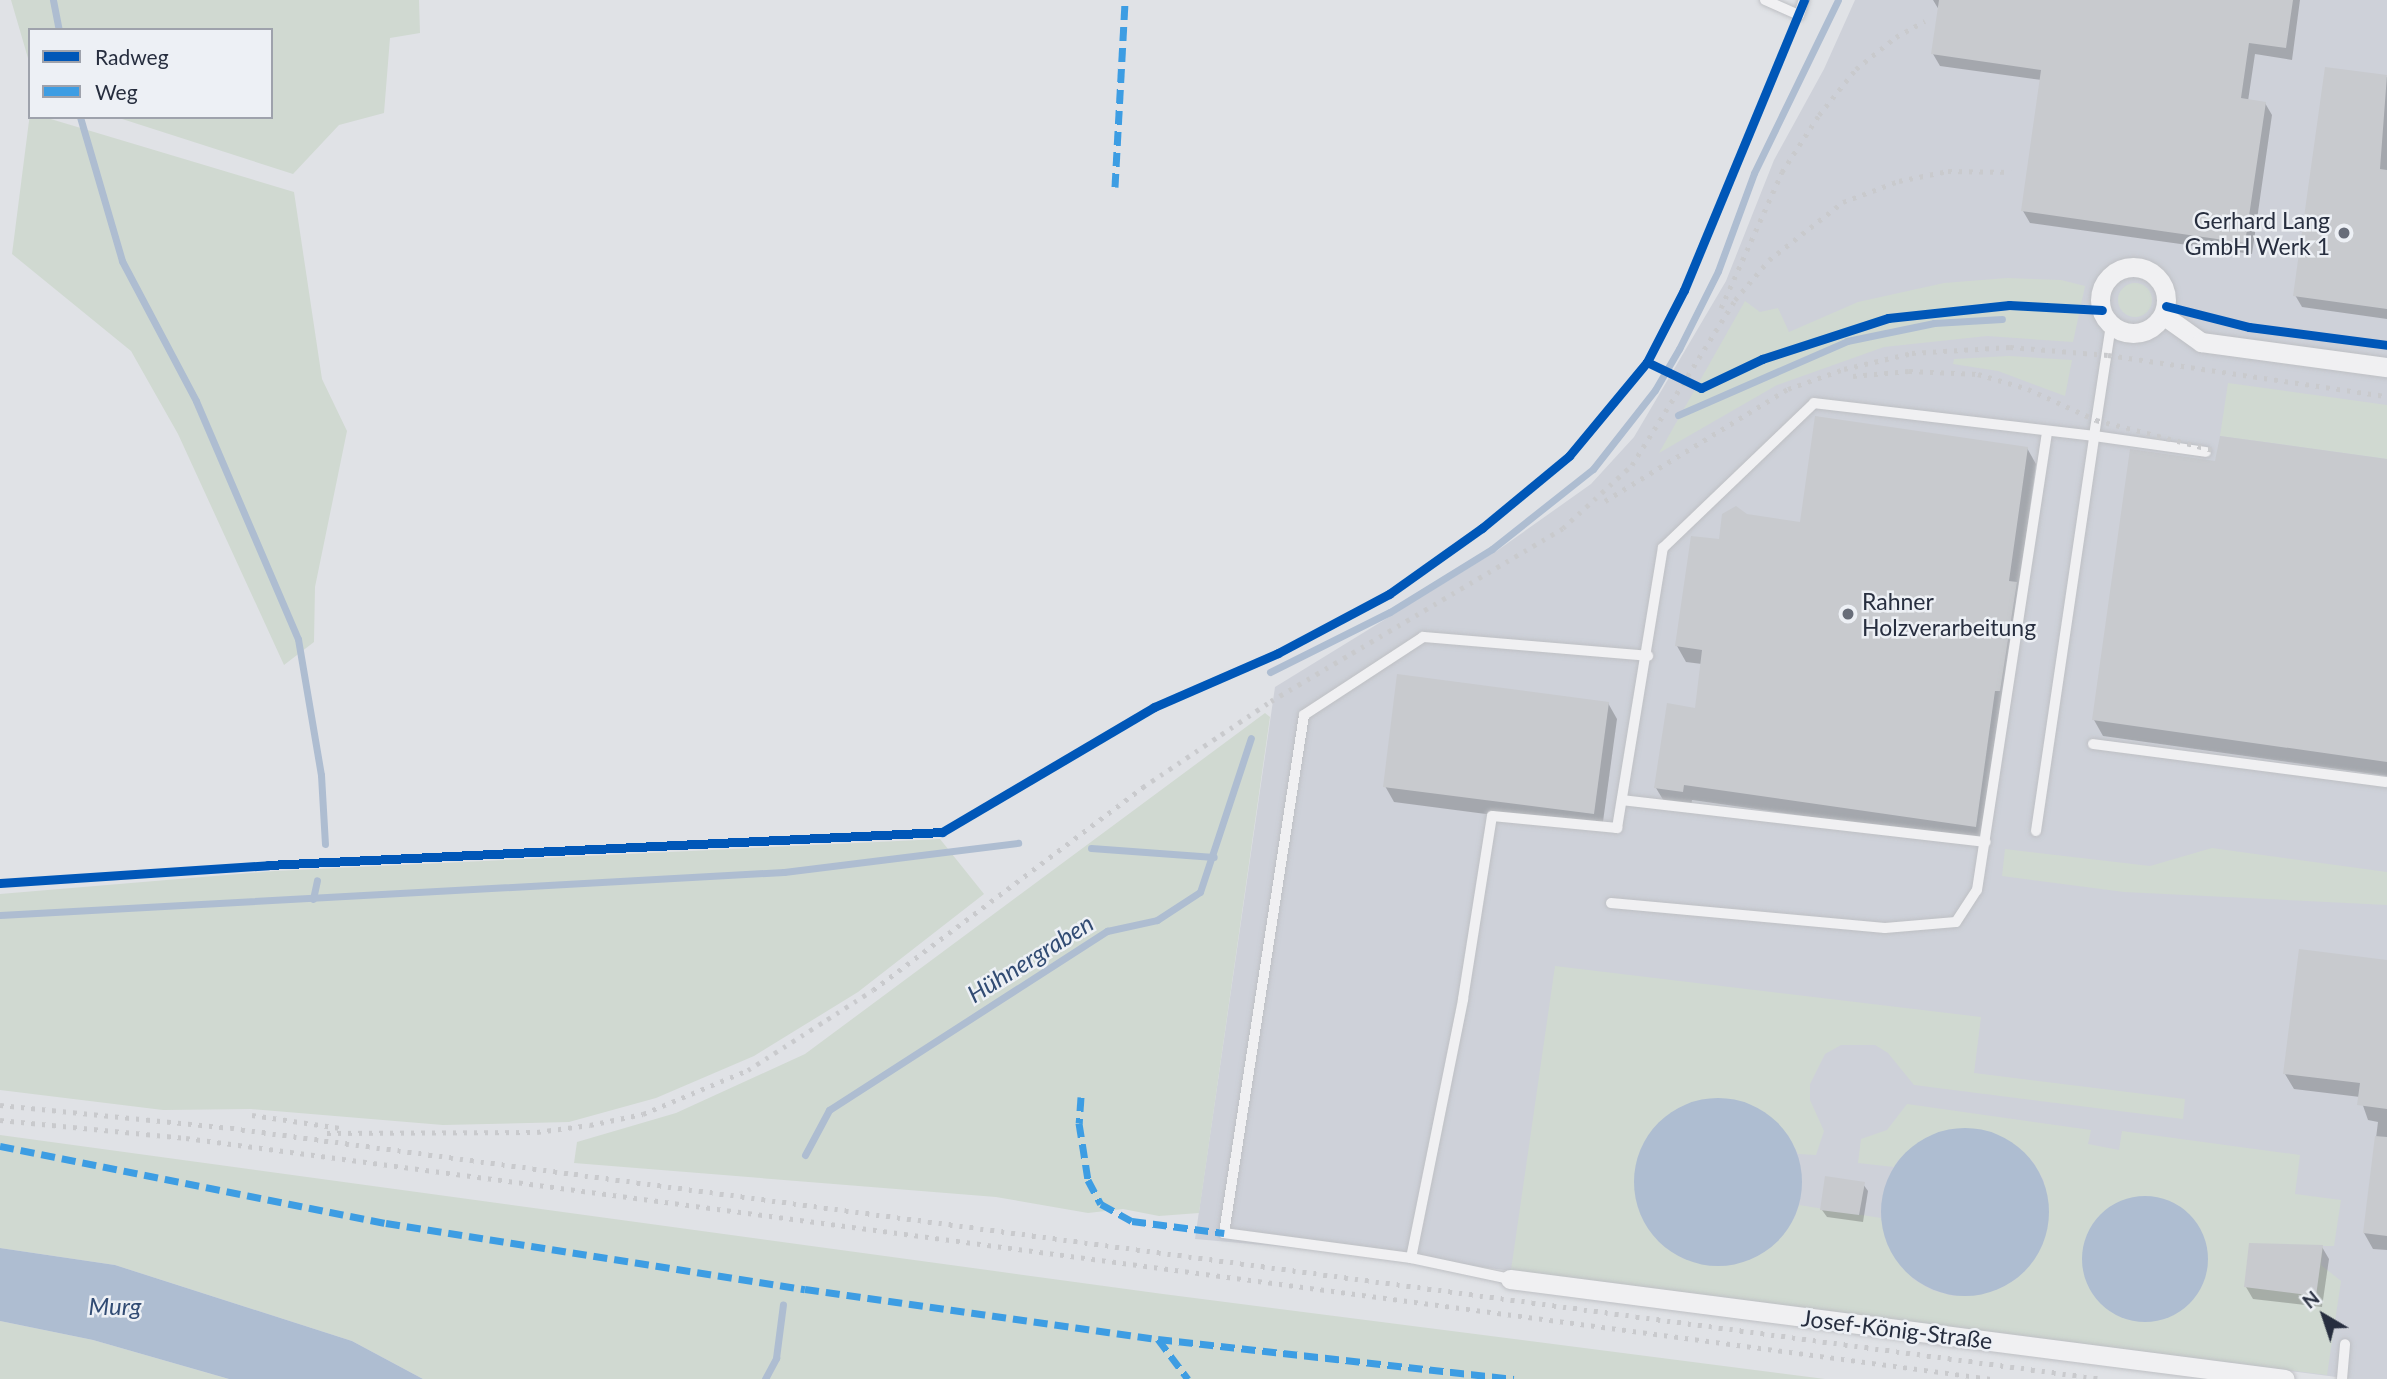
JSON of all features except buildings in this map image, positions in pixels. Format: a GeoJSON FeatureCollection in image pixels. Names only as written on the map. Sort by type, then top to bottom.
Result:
{"type":"FeatureCollection","features":[{"type":"Feature","properties":{"kind":"street"},"geometry":{"type":"LineString","coordinates":[[2123,268],[2149,270],[2162,281],[2167,298],[2164,315],[2144,331],[2126,332],[2111,324],[2102,310],[2101,293],[2109,277],[2123,268]]}},
{"type":"Feature","properties":{"kind":"street"},"geometry":{"type":"LineString","coordinates":[[2164,315],[2201,342],[2387,368]]}},
{"type":"Feature","properties":{"kind":"street","name":"Josef-König-Straße"},"geometry":{"type":"LineString","coordinates":[[1510,1279],[2285,1379]]}},
{"type":"Feature","properties":{"kind":"lane"},"geometry":{"type":"LineString","coordinates":[[1765,0],[1799,15],[1804,0]]}},
{"type":"Feature","properties":{"kind":"lane"},"geometry":{"type":"LineString","coordinates":[[2036,831],[2111,324]]}},
{"type":"Feature","properties":{"kind":"lane"},"geometry":{"type":"LineString","coordinates":[[1411,1258],[1463,999],[1492,816],[1618,828],[1663,548],[1814,403],[2206,452]]}},
{"type":"Feature","properties":{"kind":"lane"},"geometry":{"type":"LineString","coordinates":[[1611,903],[1885,928],[1956,922],[1978,890],[2047,433]]}},
{"type":"Feature","properties":{"kind":"lane"},"geometry":{"type":"LineString","coordinates":[[1510,1279],[1411,1258],[1224,1233],[1304,715],[1423,637],[1647,656]]}},
{"type":"Feature","properties":{"kind":"lane"},"geometry":{"type":"LineString","coordinates":[[2093,744],[2387,782]]}},
{"type":"Feature","properties":{"kind":"lane"},"geometry":{"type":"LineString","coordinates":[[1622,800],[1986,842]]}},
{"type":"Feature","properties":{"kind":"lane"},"geometry":{"type":"LineString","coordinates":[[2342,1379],[2345,1343]]}},
{"type":"Feature","properties":{"kind":"shaded area"},"geometry":{"type":"Polygon","coordinates":[[[11,0],[419,0],[420,33],[390,38],[384,113],[339,125],[293,174],[122,119],[273,119],[273,28],[28,28],[28,58],[11,0]]]}},
{"type":"Feature","properties":{"kind":"shaded area"},"geometry":{"type":"Polygon","coordinates":[[[1855,0],[2387,0],[2387,1379],[2352,1379],[1411,1258],[1195,1239],[1275,687],[1498,550],[1591,484],[1634,437],[1726,281],[1774,160],[1824,69],[1855,0]]]}},
{"type":"Feature","properties":{"kind":"shaded area"},"geometry":{"type":"Polygon","coordinates":[[[29,119],[51,119],[294,192],[322,379],[347,431],[315,587],[314,642],[284,665],[178,434],[131,351],[12,254],[29,119]]]}},
{"type":"Feature","properties":{"kind":"shaded area"},"geometry":{"type":"Polygon","coordinates":[[[2007,278],[2061,280],[2085,286],[2073,342],[1987,336],[1884,347],[1777,385],[1659,453],[1745,301],[1760,312],[1778,308],[1789,332],[1858,302],[1944,283],[2007,278]]]}},
{"type":"Feature","properties":{"kind":"shaded area"},"geometry":{"type":"Polygon","coordinates":[[[2135,283],[2147,288],[2152,300],[2147,312],[2135,317],[2123,312],[2118,300],[2123,288],[2135,283]]]}},
{"type":"Feature","properties":{"kind":"shaded area"},"geometry":{"type":"Polygon","coordinates":[[[2009,356],[2072,360],[2065,396],[1998,371],[1953,364],[1954,359],[2009,356]]]}},
{"type":"Feature","properties":{"kind":"shaded area"},"geometry":{"type":"Polygon","coordinates":[[[2228,383],[2387,405],[2387,459],[2220,436],[2228,383]]]}},
{"type":"Feature","properties":{"kind":"shaded area"},"geometry":{"type":"Polygon","coordinates":[[[1265,713],[1270,717],[1199,1213],[1159,1216],[1123,1209],[1088,1213],[996,1197],[574,1163],[577,1142],[676,1113],[805,1054],[1265,713]]]}},
{"type":"Feature","properties":{"kind":"shaded area"},"geometry":{"type":"Polygon","coordinates":[[[940,839],[984,894],[858,992],[754,1056],[656,1098],[569,1122],[443,1125],[251,1109],[163,1110],[0,1090],[0,894],[275,871],[940,839]]]}},
{"type":"Feature","properties":{"kind":"shaded area"},"geometry":{"type":"Polygon","coordinates":[[[2212,848],[2387,872],[2387,905],[2124,892],[2002,876],[2005,849],[2150,866],[2212,848]]]}},
{"type":"Feature","properties":{"kind":"shaded area"},"geometry":{"type":"Polygon","coordinates":[[[1555,966],[1981,1017],[1974,1073],[2185,1099],[2183,1119],[1914,1085],[1888,1053],[1875,1045],[1841,1045],[1825,1054],[1810,1084],[1810,1100],[1824,1131],[1816,1155],[1798,1154],[1788,1135],[1681,1258],[1724,1266],[1794,1219],[1799,1205],[1881,1218],[1887,1244],[1913,1279],[1932,1290],[1953,1296],[2015,1280],[2042,1246],[2044,1181],[2033,1162],[2017,1146],[1898,1160],[1894,1167],[1858,1163],[1861,1139],[1887,1130],[1907,1104],[2091,1130],[2088,1144],[2119,1150],[2122,1131],[2300,1155],[2295,1194],[2341,1200],[2334,1246],[2323,1246],[2321,1265],[2341,1281],[2327,1375],[1511,1270],[1555,966]]]}},
{"type":"Feature","properties":{"kind":"shaded area"},"geometry":{"type":"Polygon","coordinates":[[[0,1135],[1163,1294],[1825,1379],[423,1379],[352,1341],[115,1265],[0,1248],[0,1135]]]}},
{"type":"Feature","properties":{"kind":"shaded area"},"geometry":{"type":"Polygon","coordinates":[[[0,1321],[93,1340],[229,1379],[0,1379],[0,1321]]]}},
{"type":"Feature","properties":{"kind":"water"},"geometry":{"type":"Polygon","coordinates":[[[1718,1098],[1750,1105],[1765,1112],[1777,1123],[1788,1135],[1795,1150],[1802,1182],[1795,1214],[1788,1229],[1777,1241],[1765,1252],[1750,1259],[1718,1266],[1686,1259],[1671,1252],[1659,1241],[1648,1229],[1641,1214],[1634,1182],[1641,1150],[1648,1135],[1659,1123],[1671,1112],[1686,1105],[1718,1098]]]}},
{"type":"Feature","properties":{"kind":"water"},"geometry":{"type":"Polygon","coordinates":[[[1965,1128],[1997,1134],[2024,1153],[2043,1180],[2049,1212],[2043,1244],[2024,1271],[1997,1290],[1965,1296],[1933,1290],[1906,1271],[1887,1244],[1881,1212],[1887,1180],[1906,1153],[1933,1134],[1965,1128]]]}},
{"type":"Feature","properties":{"kind":"water"},"geometry":{"type":"Polygon","coordinates":[[[2145,1196],[2169,1201],[2190,1214],[2203,1235],[2208,1259],[2203,1283],[2190,1304],[2169,1317],[2145,1322],[2121,1317],[2100,1304],[2087,1283],[2082,1259],[2087,1235],[2100,1214],[2121,1201],[2145,1196]]]}},
{"type":"Feature","properties":{"kind":"water","name":"Murg"},"geometry":{"type":"Polygon","coordinates":[[[0,1248],[115,1265],[352,1341],[423,1379],[229,1379],[93,1340],[0,1321],[0,1248]]]}},
{"type":"Feature","properties":{"kind":"waterway"},"geometry":{"type":"LineString","coordinates":[[53,0],[59,28]]}},
{"type":"Feature","properties":{"kind":"waterway","name":"Hühnergraben"},"geometry":{"type":"LineString","coordinates":[[1270,672],[1390,612],[1492,549],[1593,469],[1655,390],[1679,349],[1718,271],[1754,173],[1838,0]]}},
{"type":"Feature","properties":{"kind":"waterway"},"geometry":{"type":"LineString","coordinates":[[81,119],[122,261],[196,401],[298,639],[321,775],[325,844]]}},
{"type":"Feature","properties":{"kind":"waterway"},"geometry":{"type":"LineString","coordinates":[[1678,415],[1847,341],[1934,323],[2002,319]]}},
{"type":"Feature","properties":{"kind":"waterway","name":"Hühnergraben"},"geometry":{"type":"LineString","coordinates":[[805,1155],[829,1110],[1107,931],[1157,920],[1200,892],[1251,738]]}},
{"type":"Feature","properties":{"kind":"waterway"},"geometry":{"type":"LineString","coordinates":[[0,915],[784,872],[1018,843]]}},
{"type":"Feature","properties":{"kind":"waterway"},"geometry":{"type":"LineString","coordinates":[[1091,848],[1214,857]]}},
{"type":"Feature","properties":{"kind":"waterway"},"geometry":{"type":"LineString","coordinates":[[313,899],[317,880]]}},
{"type":"Feature","properties":{"kind":"waterway","name":"Hühnergraben"},"geometry":{"type":"LineString","coordinates":[[765,1379],[776,1358],[783,1304]]}},
{"type":"Feature","properties":{"kind":"railway"},"geometry":{"type":"LineString","coordinates":[[1721,308],[1782,172],[1819,115],[1856,69],[1896,37],[1925,21]]}},
{"type":"Feature","properties":{"kind":"railway"},"geometry":{"type":"LineString","coordinates":[[327,1133],[537,1132],[590,1125],[643,1114],[748,1070],[873,990],[1143,787],[1271,701],[1563,528],[1632,465],[1735,300],[1769,260],[1843,202],[1899,181],[1948,171],[2011,172]]}},
{"type":"Feature","properties":{"kind":"railway"},"geometry":{"type":"LineString","coordinates":[[1605,501],[1788,389],[1844,369],[1912,353],[2010,347],[2108,355],[2387,396]]}},
{"type":"Feature","properties":{"kind":"railway"},"geometry":{"type":"LineString","coordinates":[[1853,376],[1909,371],[1978,374],[2028,389],[2096,420],[2217,451]]}},
{"type":"Feature","properties":{"kind":"railway"},"geometry":{"type":"LineString","coordinates":[[0,1105],[231,1128],[2102,1379]]}},
{"type":"Feature","properties":{"kind":"railway"},"geometry":{"type":"LineString","coordinates":[[252,1115],[340,1128]]}},
{"type":"Feature","properties":{"kind":"railway"},"geometry":{"type":"LineString","coordinates":[[0,1120],[186,1138],[1993,1379]]}},
{"type":"Feature","properties":{"kind":"marked path"},"geometry":{"type":"LineString","coordinates":[[1115,187],[1125,0]]}},
{"type":"Feature","properties":{"kind":"marked path"},"geometry":{"type":"LineString","coordinates":[[1081,1097],[1079,1123],[1088,1180],[1101,1204],[1132,1221],[1224,1233]]}},
{"type":"Feature","properties":{"kind":"marked path"},"geometry":{"type":"LineString","coordinates":[[0,1146],[386,1223],[805,1289],[1158,1339],[1514,1379]]}},
{"type":"Feature","properties":{"kind":"marked path"},"geometry":{"type":"LineString","coordinates":[[1158,1339],[1188,1379]]}},
{"type":"Feature","properties":{"kind":"cycle path"},"geometry":{"type":"LineString","coordinates":[[0,883],[268,865],[942,832],[1154,707],[1278,653],[1389,594],[1482,528],[1569,456],[1647,362],[1684,290],[1804,0]]}},
{"type":"Feature","properties":{"kind":"cycle path"},"geometry":{"type":"LineString","coordinates":[[1647,362],[1701,388],[1762,359],[1888,318],[2009,305],[2102,310]]}},
{"type":"Feature","properties":{"kind":"cycle path"},"geometry":{"type":"LineString","coordinates":[[2166,306],[2249,327],[2387,345]]}},
{"type":"Feature","properties":{"kind":"place","name":"Gerhard Lang GmbH Werk 1"},"geometry":{"type":"Point","coordinates":[2344,233]}},
{"type":"Feature","properties":{"kind":"place","name":"Rahner Holzverarbeitung"},"geometry":{"type":"Point","coordinates":[1848,614]}}]}
